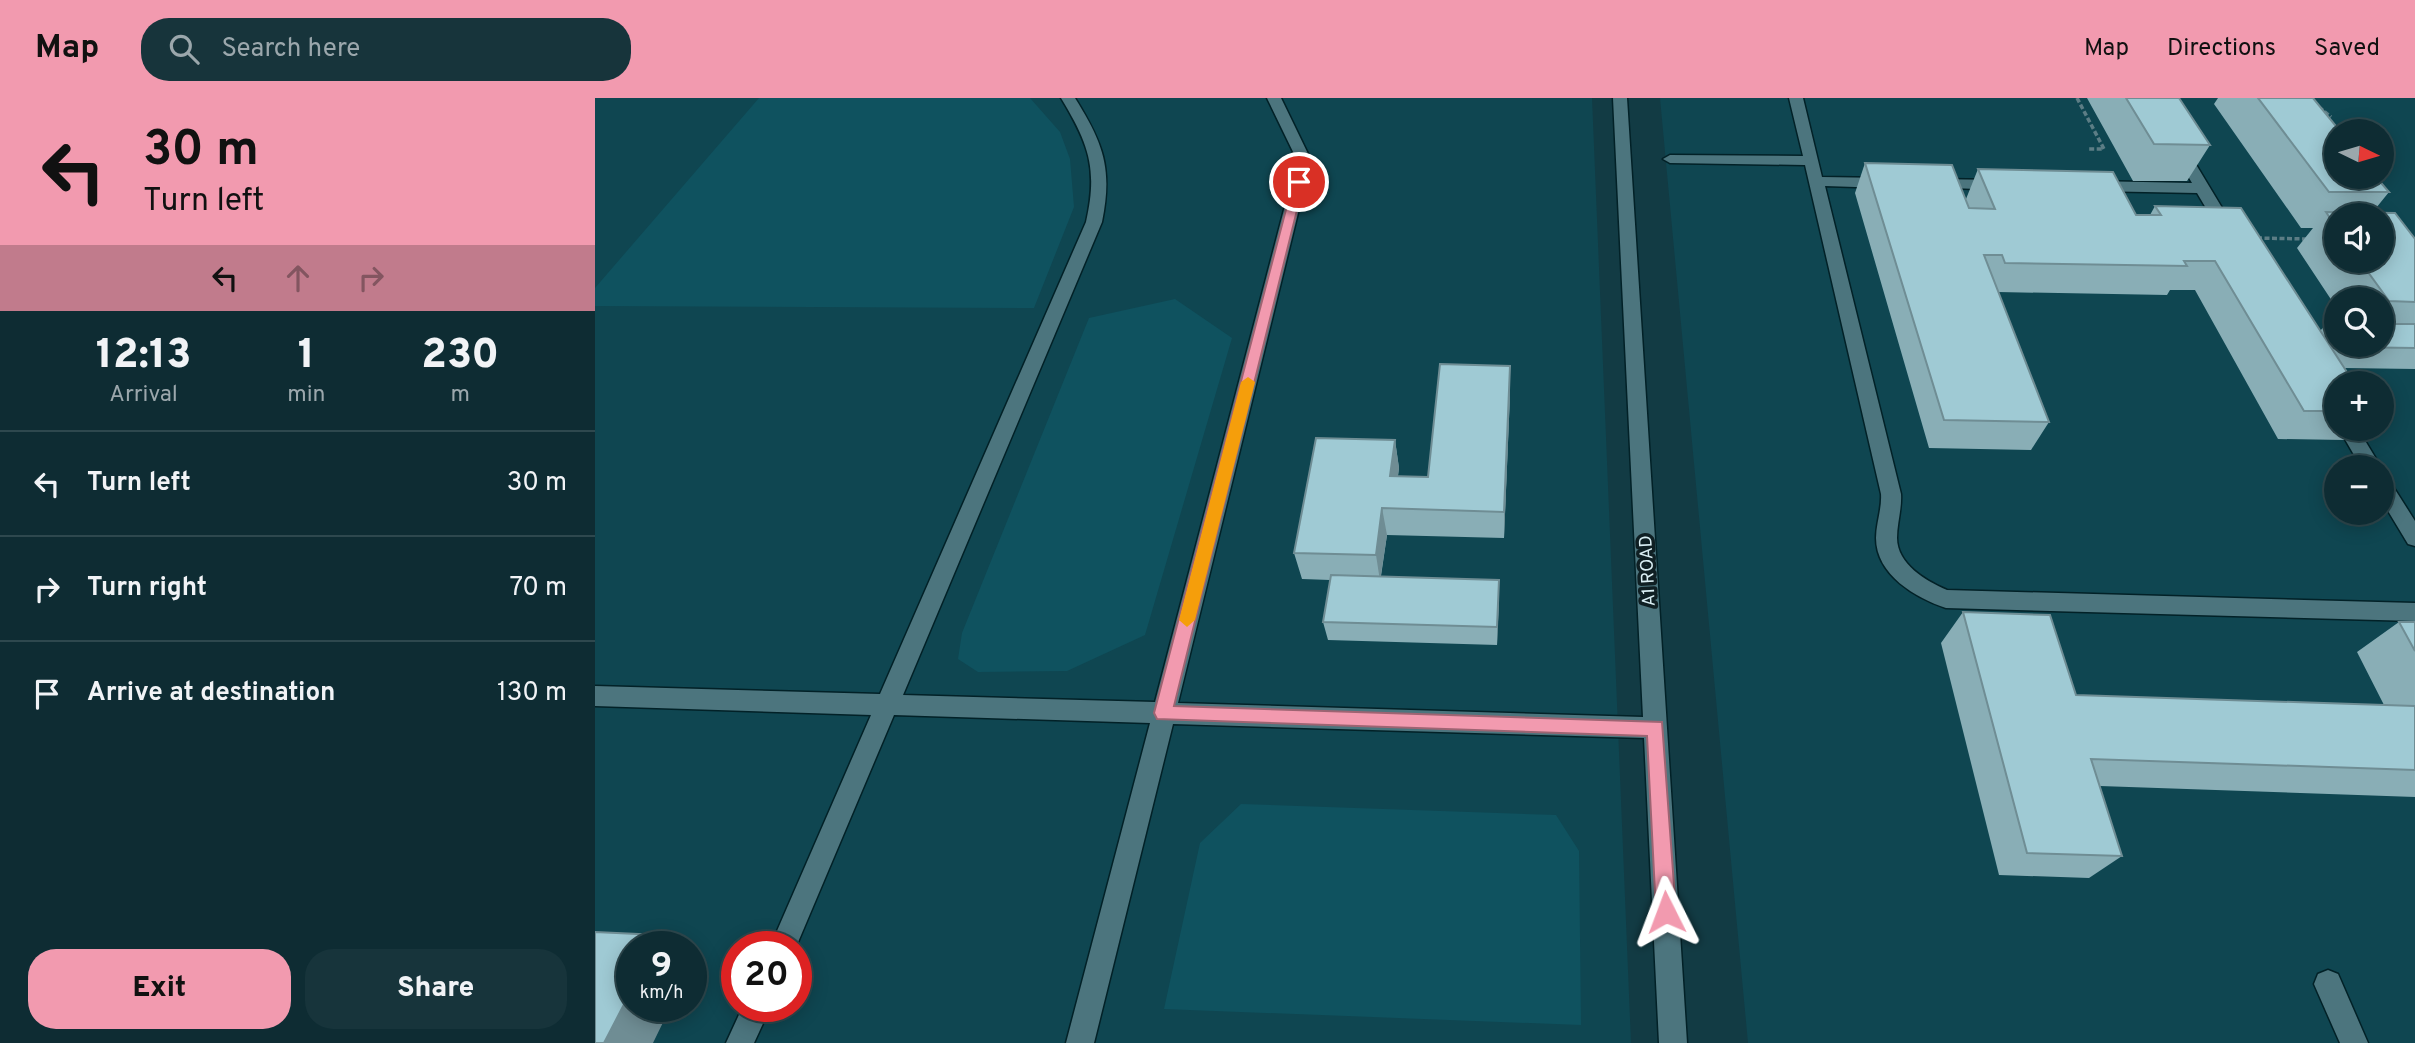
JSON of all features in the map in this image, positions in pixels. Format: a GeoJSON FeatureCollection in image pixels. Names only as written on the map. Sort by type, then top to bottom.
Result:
{"type":"FeatureCollection","features":[{"type":"Feature","properties":{"kind":"lane"},"geometry":{"type":"LineString","coordinates":[[790,931],[1094,222],[1101,193],[1102,170],[1093,140],[1068,98]]}},
{"type":"Feature","properties":{"kind":"lane"},"geometry":{"type":"LineString","coordinates":[[1080,1043],[1304,160],[1274,98]]}},
{"type":"Feature","properties":{"kind":"lane","name":"A1 ROAD"},"geometry":{"type":"LineString","coordinates":[[1620,98],[1673,1043]]}},
{"type":"Feature","properties":{"kind":"lane"},"geometry":{"type":"LineString","coordinates":[[1796,98],[1891,494],[1893,510],[1887,543],[1904,574],[1922,589],[1945,599],[2415,612]]}},
{"type":"Feature","properties":{"kind":"lane"},"geometry":{"type":"LineString","coordinates":[[2149,98],[2235,243]]}},
{"type":"Feature","properties":{"kind":"lane"},"geometry":{"type":"LineString","coordinates":[[1670,159],[1814,171],[1906,183],[2023,185]]}},
{"type":"Feature","properties":{"kind":"lane"},"geometry":{"type":"LineString","coordinates":[[2079,186],[2203,188]]}},
{"type":"Feature","properties":{"kind":"lane"},"geometry":{"type":"LineString","coordinates":[[2394,504],[2415,538]]}},
{"type":"Feature","properties":{"kind":"lane"},"geometry":{"type":"LineString","coordinates":[[595,696],[1656,728]]}},
{"type":"Feature","properties":{"kind":"lane"},"geometry":{"type":"LineString","coordinates":[[2328,984],[2354,1043]]}},
{"type":"Feature","properties":{"kind":"lane"},"geometry":{"type":"LineString","coordinates":[[740,1043],[750,1022]]}},
{"type":"Feature","properties":{"kind":"path"},"geometry":{"type":"LineString","coordinates":[[2077,98],[2104,149],[2088,149]]}},
{"type":"Feature","properties":{"kind":"path"},"geometry":{"type":"LineString","coordinates":[[2305,100],[2320,105],[2331,117]]}},
{"type":"Feature","properties":{"kind":"path"},"geometry":{"type":"LineString","coordinates":[[2235,243],[2314,239]]}},
{"type":"Feature","properties":{"kind":"shaded area"},"geometry":{"type":"Polygon","coordinates":[[[595,98],[1592,98],[1631,1043],[595,1043],[595,98]]]}},
{"type":"Feature","properties":{"kind":"shaded area"},"geometry":{"type":"Polygon","coordinates":[[[759,98],[1030,98],[1060,132],[1070,159],[1074,207],[1034,308],[595,306],[595,288],[759,98]]]}},
{"type":"Feature","properties":{"kind":"shaded area"},"geometry":{"type":"Polygon","coordinates":[[[1660,98],[2415,98],[2415,1043],[1748,1043],[1660,98]]]}},
{"type":"Feature","properties":{"kind":"shaded area"},"geometry":{"type":"Polygon","coordinates":[[[1175,299],[1232,338],[1145,635],[1067,671],[978,672],[958,659],[962,633],[1089,318],[1175,299]]]}},
{"type":"Feature","properties":{"kind":"shaded area"},"geometry":{"type":"Polygon","coordinates":[[[1241,804],[1556,815],[1579,851],[1581,1025],[1164,1009],[1200,843],[1241,804]]]}},
{"type":"Feature","properties":{"kind":"building"},"geometry":{"type":"Polygon","coordinates":[[[2126,98],[2179,98],[2210,145],[2154,144],[2126,98]]]}},
{"type":"Feature","properties":{"kind":"building"},"geometry":{"type":"Polygon","coordinates":[[[2258,98],[2313,98],[2330,119],[2324,119],[2324,185],[2258,98]]]}},
{"type":"Feature","properties":{"kind":"building"},"geometry":{"type":"Polygon","coordinates":[[[1865,163],[1952,165],[1969,208],[1995,209],[1978,169],[2113,172],[2136,215],[2161,215],[2155,206],[2241,208],[2324,337],[2324,357],[2337,357],[2346,371],[2324,371],[2324,411],[2304,411],[2215,261],[2184,261],[2187,266],[2005,263],[2002,255],[1984,255],[2049,422],[1944,420],[1865,163]]]}},
{"type":"Feature","properties":{"kind":"building"},"geometry":{"type":"Polygon","coordinates":[[[2327,189],[2386,189],[2389,192],[2329,192],[2327,189]]]}},
{"type":"Feature","properties":{"kind":"building"},"geometry":{"type":"Polygon","coordinates":[[[2395,213],[2415,239],[2415,302],[2394,301],[2394,287],[2379,287],[2369,273],[2394,273],[2395,213]]]}},
{"type":"Feature","properties":{"kind":"building"},"geometry":{"type":"Polygon","coordinates":[[[2394,324],[2415,324],[2415,348],[2394,348],[2394,324]]]}},
{"type":"Feature","properties":{"kind":"building"},"geometry":{"type":"Polygon","coordinates":[[[1440,364],[1510,366],[1504,512],[1382,508],[1376,555],[1294,553],[1316,438],[1395,440],[1390,476],[1428,477],[1440,364]]]}},
{"type":"Feature","properties":{"kind":"building"},"geometry":{"type":"Polygon","coordinates":[[[1331,575],[1499,580],[1497,627],[1323,622],[1331,575]]]}},
{"type":"Feature","properties":{"kind":"building"},"geometry":{"type":"Polygon","coordinates":[[[1963,612],[2050,615],[2076,695],[2415,706],[2415,770],[2091,759],[2122,856],[2027,853],[1963,612]]]}},
{"type":"Feature","properties":{"kind":"building"},"geometry":{"type":"Polygon","coordinates":[[[2399,622],[2415,622],[2415,651],[2399,622]]]}},
{"type":"Feature","properties":{"kind":"building"},"geometry":{"type":"Polygon","coordinates":[[[595,932],[616,933],[616,1020],[604,1043],[595,1043],[595,932]]]}},
{"type":"Feature","properties":{"kind":"slow traffic"},"geometry":{"type":"LineString","coordinates":[[1187,620],[1248,382]]}},
{"type":"Feature","properties":{"kind":"route"},"geometry":{"type":"LineString","coordinates":[[1299,182],[1163,713],[1656,728],[1666,912]]}}]}
